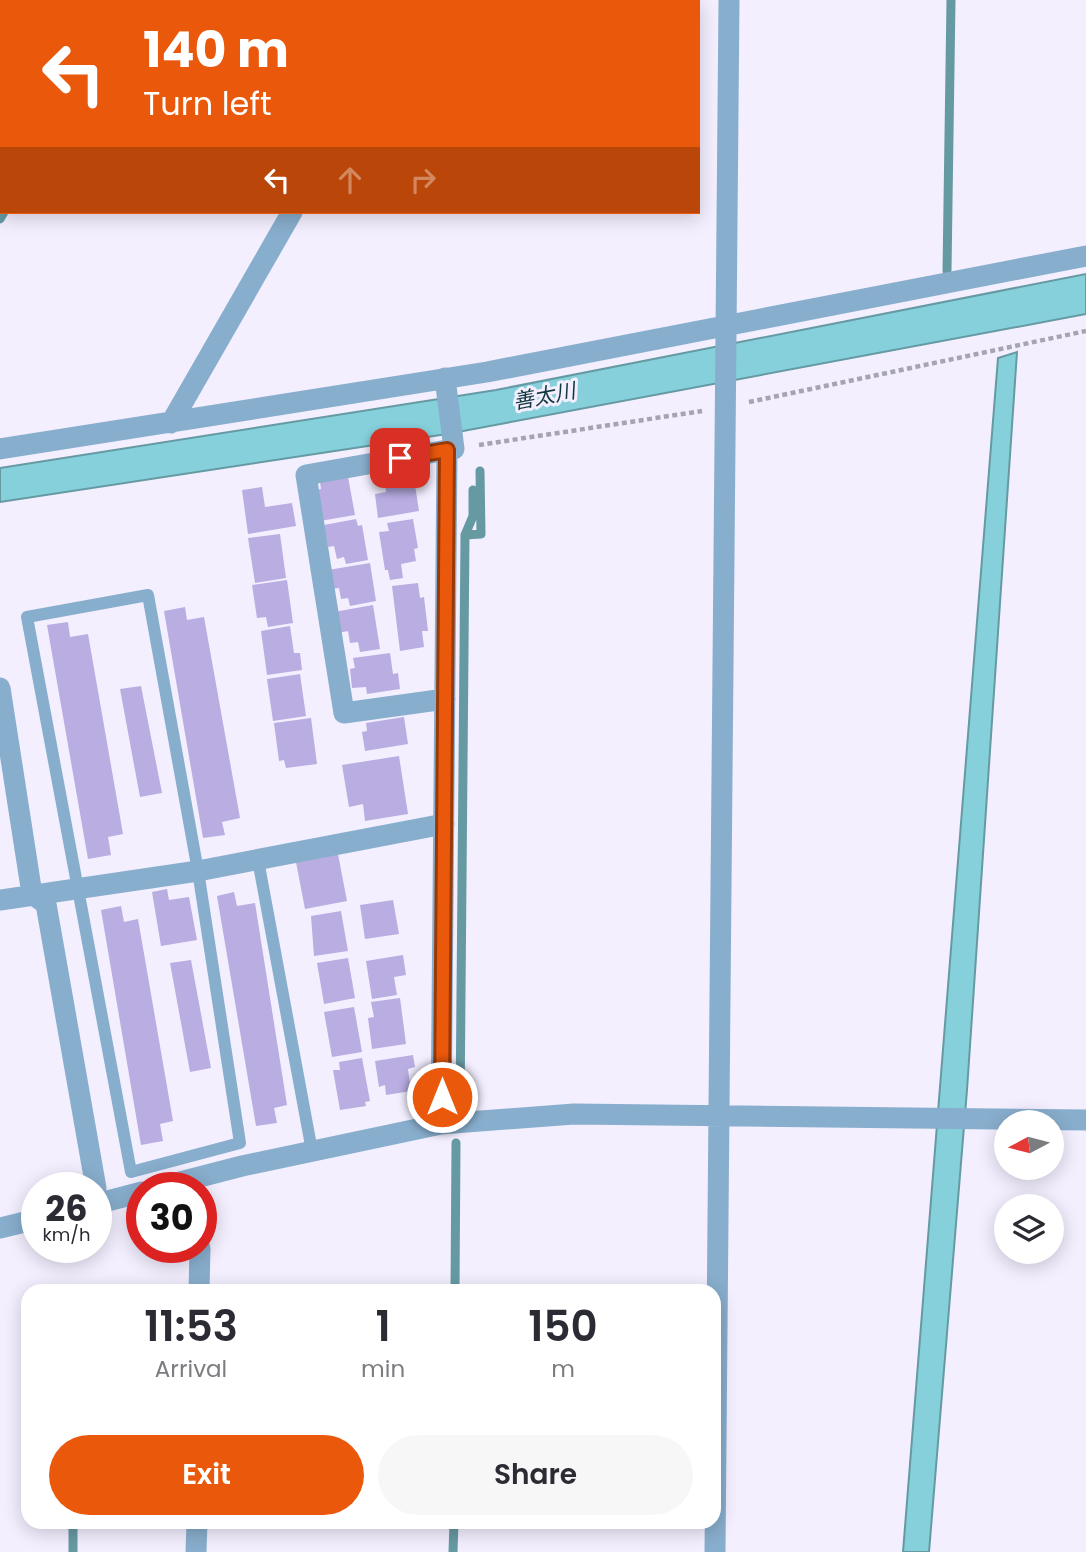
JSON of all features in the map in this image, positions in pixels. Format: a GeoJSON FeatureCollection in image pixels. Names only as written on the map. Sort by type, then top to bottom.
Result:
{"type":"FeatureCollection","features":[{"type":"Feature","properties":{"kind":"street"},"geometry":{"type":"LineString","coordinates":[[717,1284],[729,0]]}},
{"type":"Feature","properties":{"kind":"street"},"geometry":{"type":"LineString","coordinates":[[171,423],[291,214]]}},
{"type":"Feature","properties":{"kind":"street"},"geometry":{"type":"LineString","coordinates":[[0,449],[446,383],[1086,256]]}},
{"type":"Feature","properties":{"kind":"street"},"geometry":{"type":"LineString","coordinates":[[446,383],[453,445]]}},
{"type":"Feature","properties":{"kind":"street"},"geometry":{"type":"LineString","coordinates":[[442,1124],[447,450],[306,475],[344,713],[445,699]]}},
{"type":"Feature","properties":{"kind":"street"},"geometry":{"type":"LineString","coordinates":[[0,688],[32,894],[46,904],[93,1172]]}},
{"type":"Feature","properties":{"kind":"street"},"geometry":{"type":"LineString","coordinates":[[0,900],[198,871],[444,824]]}},
{"type":"Feature","properties":{"kind":"street"},"geometry":{"type":"LineString","coordinates":[[217,1178],[312,1151],[442,1124],[575,1114],[719,1118],[1086,1120]]}},
{"type":"Feature","properties":{"kind":"street"},"geometry":{"type":"LineString","coordinates":[[0,1228],[21,1223]]}},
{"type":"Feature","properties":{"kind":"street"},"geometry":{"type":"LineString","coordinates":[[199,1284],[200,1263]]}},
{"type":"Feature","properties":{"kind":"street"},"geometry":{"type":"LineString","coordinates":[[197,1529],[197,1552]]}},
{"type":"Feature","properties":{"kind":"street"},"geometry":{"type":"LineString","coordinates":[[715,1529],[715,1552]]}},
{"type":"Feature","properties":{"kind":"lane"},"geometry":{"type":"LineString","coordinates":[[148,595],[198,871],[240,1143],[131,1172],[27,617],[148,595]]}},
{"type":"Feature","properties":{"kind":"lane"},"geometry":{"type":"LineString","coordinates":[[258,860],[312,1151]]}},
{"type":"Feature","properties":{"kind":"path"},"geometry":{"type":"LineString","coordinates":[[453,445],[724,404],[1086,331]]}},
{"type":"Feature","properties":{"kind":"water","name":"善太川"},"geometry":{"type":"Polygon","coordinates":[[[1086,274],[1086,314],[447,434],[0,502],[0,468],[496,390],[1086,274]]]}},
{"type":"Feature","properties":{"kind":"water"},"geometry":{"type":"Polygon","coordinates":[[[1017,352],[967,1090],[929,1552],[903,1552],[998,358],[1017,352]]]}},
{"type":"Feature","properties":{"kind":"building"},"geometry":{"type":"Polygon","coordinates":[[[413,472],[419,511],[378,518],[375,494],[386,492],[384,476],[413,472]]]}},
{"type":"Feature","properties":{"kind":"building"},"geometry":{"type":"Polygon","coordinates":[[[348,477],[355,515],[320,521],[315,490],[321,489],[320,482],[348,477]]]}},
{"type":"Feature","properties":{"kind":"building"},"geometry":{"type":"Polygon","coordinates":[[[262,487],[265,507],[292,503],[296,526],[248,534],[242,490],[262,487]]]}},
{"type":"Feature","properties":{"kind":"building"},"geometry":{"type":"Polygon","coordinates":[[[356,519],[358,526],[362,525],[368,560],[346,564],[344,557],[337,559],[334,546],[328,547],[324,525],[356,519]]]}},
{"type":"Feature","properties":{"kind":"building"},"geometry":{"type":"Polygon","coordinates":[[[413,519],[418,548],[414,549],[416,561],[401,564],[403,578],[390,580],[388,570],[385,570],[379,532],[389,531],[387,523],[413,519]]]}},
{"type":"Feature","properties":{"kind":"building"},"geometry":{"type":"Polygon","coordinates":[[[280,534],[286,578],[255,583],[248,538],[280,534]]]}},
{"type":"Feature","properties":{"kind":"building"},"geometry":{"type":"Polygon","coordinates":[[[370,563],[376,601],[350,606],[348,598],[341,599],[339,588],[331,589],[328,570],[370,563]]]}},
{"type":"Feature","properties":{"kind":"building"},"geometry":{"type":"Polygon","coordinates":[[[287,580],[293,623],[268,627],[266,617],[257,618],[252,585],[287,580]]]}},
{"type":"Feature","properties":{"kind":"building"},"geometry":{"type":"Polygon","coordinates":[[[418,583],[420,598],[424,597],[428,631],[422,631],[424,647],[400,651],[392,586],[418,583]]]}},
{"type":"Feature","properties":{"kind":"building"},"geometry":{"type":"Polygon","coordinates":[[[373,605],[380,649],[360,652],[358,642],[350,643],[348,631],[338,633],[334,612],[373,605]]]}},
{"type":"Feature","properties":{"kind":"building"},"geometry":{"type":"Polygon","coordinates":[[[185,607],[187,620],[204,617],[240,818],[222,822],[225,835],[203,838],[164,611],[185,607]]]}},
{"type":"Feature","properties":{"kind":"building"},"geometry":{"type":"Polygon","coordinates":[[[68,622],[70,637],[88,634],[123,834],[108,837],[111,855],[88,859],[47,625],[68,622]]]}},
{"type":"Feature","properties":{"kind":"building"},"geometry":{"type":"Polygon","coordinates":[[[290,626],[294,653],[300,653],[302,670],[267,675],[261,631],[290,626]]]}},
{"type":"Feature","properties":{"kind":"building"},"geometry":{"type":"Polygon","coordinates":[[[390,653],[393,674],[398,673],[400,689],[367,694],[366,687],[352,688],[350,669],[355,668],[353,658],[390,653]]]}},
{"type":"Feature","properties":{"kind":"building"},"geometry":{"type":"Polygon","coordinates":[[[300,674],[306,716],[273,721],[267,679],[300,674]]]}},
{"type":"Feature","properties":{"kind":"building"},"geometry":{"type":"Polygon","coordinates":[[[141,686],[162,793],[140,797],[120,689],[141,686]]]}},
{"type":"Feature","properties":{"kind":"building"},"geometry":{"type":"Polygon","coordinates":[[[404,717],[408,744],[365,751],[362,732],[367,731],[366,723],[404,717]]]}},
{"type":"Feature","properties":{"kind":"building"},"geometry":{"type":"Polygon","coordinates":[[[311,718],[317,764],[286,768],[284,760],[279,761],[274,723],[311,718]]]}},
{"type":"Feature","properties":{"kind":"building"},"geometry":{"type":"Polygon","coordinates":[[[399,756],[408,814],[365,821],[363,804],[349,807],[342,765],[399,756]]]}},
{"type":"Feature","properties":{"kind":"building"},"geometry":{"type":"Polygon","coordinates":[[[337,849],[347,901],[305,909],[295,857],[337,849]]]}},
{"type":"Feature","properties":{"kind":"building"},"geometry":{"type":"Polygon","coordinates":[[[167,889],[169,900],[189,897],[197,940],[161,946],[152,892],[167,889]]]}},
{"type":"Feature","properties":{"kind":"building"},"geometry":{"type":"Polygon","coordinates":[[[234,892],[237,906],[255,903],[287,1105],[274,1108],[277,1123],[256,1126],[217,896],[234,892]]]}},
{"type":"Feature","properties":{"kind":"building"},"geometry":{"type":"Polygon","coordinates":[[[393,900],[399,934],[365,939],[360,905],[393,900]]]}},
{"type":"Feature","properties":{"kind":"building"},"geometry":{"type":"Polygon","coordinates":[[[121,906],[124,922],[138,919],[173,1121],[160,1124],[163,1141],[141,1145],[101,910],[121,906]]]}},
{"type":"Feature","properties":{"kind":"building"},"geometry":{"type":"Polygon","coordinates":[[[341,911],[348,951],[314,956],[311,916],[341,911]]]}},
{"type":"Feature","properties":{"kind":"building"},"geometry":{"type":"Polygon","coordinates":[[[403,955],[406,975],[394,977],[397,995],[372,999],[366,961],[403,955]]]}},
{"type":"Feature","properties":{"kind":"building"},"geometry":{"type":"Polygon","coordinates":[[[348,958],[355,998],[324,1004],[317,963],[348,958]]]}},
{"type":"Feature","properties":{"kind":"building"},"geometry":{"type":"Polygon","coordinates":[[[191,960],[211,1068],[190,1072],[170,963],[191,960]]]}},
{"type":"Feature","properties":{"kind":"building"},"geometry":{"type":"Polygon","coordinates":[[[400,998],[406,1044],[372,1049],[368,1018],[374,1017],[371,1002],[400,998]]]}},
{"type":"Feature","properties":{"kind":"building"},"geometry":{"type":"Polygon","coordinates":[[[354,1007],[362,1052],[332,1057],[324,1012],[354,1007]]]}},
{"type":"Feature","properties":{"kind":"building"},"geometry":{"type":"Polygon","coordinates":[[[413,1055],[415,1067],[408,1069],[411,1091],[386,1095],[385,1085],[379,1087],[375,1061],[413,1055]]]}},
{"type":"Feature","properties":{"kind":"building"},"geometry":{"type":"Polygon","coordinates":[[[362,1058],[370,1101],[365,1102],[366,1106],[340,1110],[333,1070],[340,1070],[339,1062],[362,1058]]]}},
{"type":"Feature","properties":{"kind":"waterway"},"geometry":{"type":"LineString","coordinates":[[947,271],[951,0]]}},
{"type":"Feature","properties":{"kind":"waterway"},"geometry":{"type":"LineString","coordinates":[[0,219],[3,214]]}},
{"type":"Feature","properties":{"kind":"waterway"},"geometry":{"type":"LineString","coordinates":[[460,1111],[465,535],[481,534],[480,471]]}},
{"type":"Feature","properties":{"kind":"waterway"},"geometry":{"type":"LineString","coordinates":[[465,535],[473,516],[473,490]]}},
{"type":"Feature","properties":{"kind":"waterway"},"geometry":{"type":"LineString","coordinates":[[455,1284],[456,1143]]}},
{"type":"Feature","properties":{"kind":"waterway"},"geometry":{"type":"LineString","coordinates":[[73,1529],[73,1552]]}},
{"type":"Feature","properties":{"kind":"waterway"},"geometry":{"type":"LineString","coordinates":[[453,1552],[454,1529]]}},
{"type":"Feature","properties":{"kind":"route"},"geometry":{"type":"LineString","coordinates":[[400,458],[447,450],[442,1097]]}}]}
